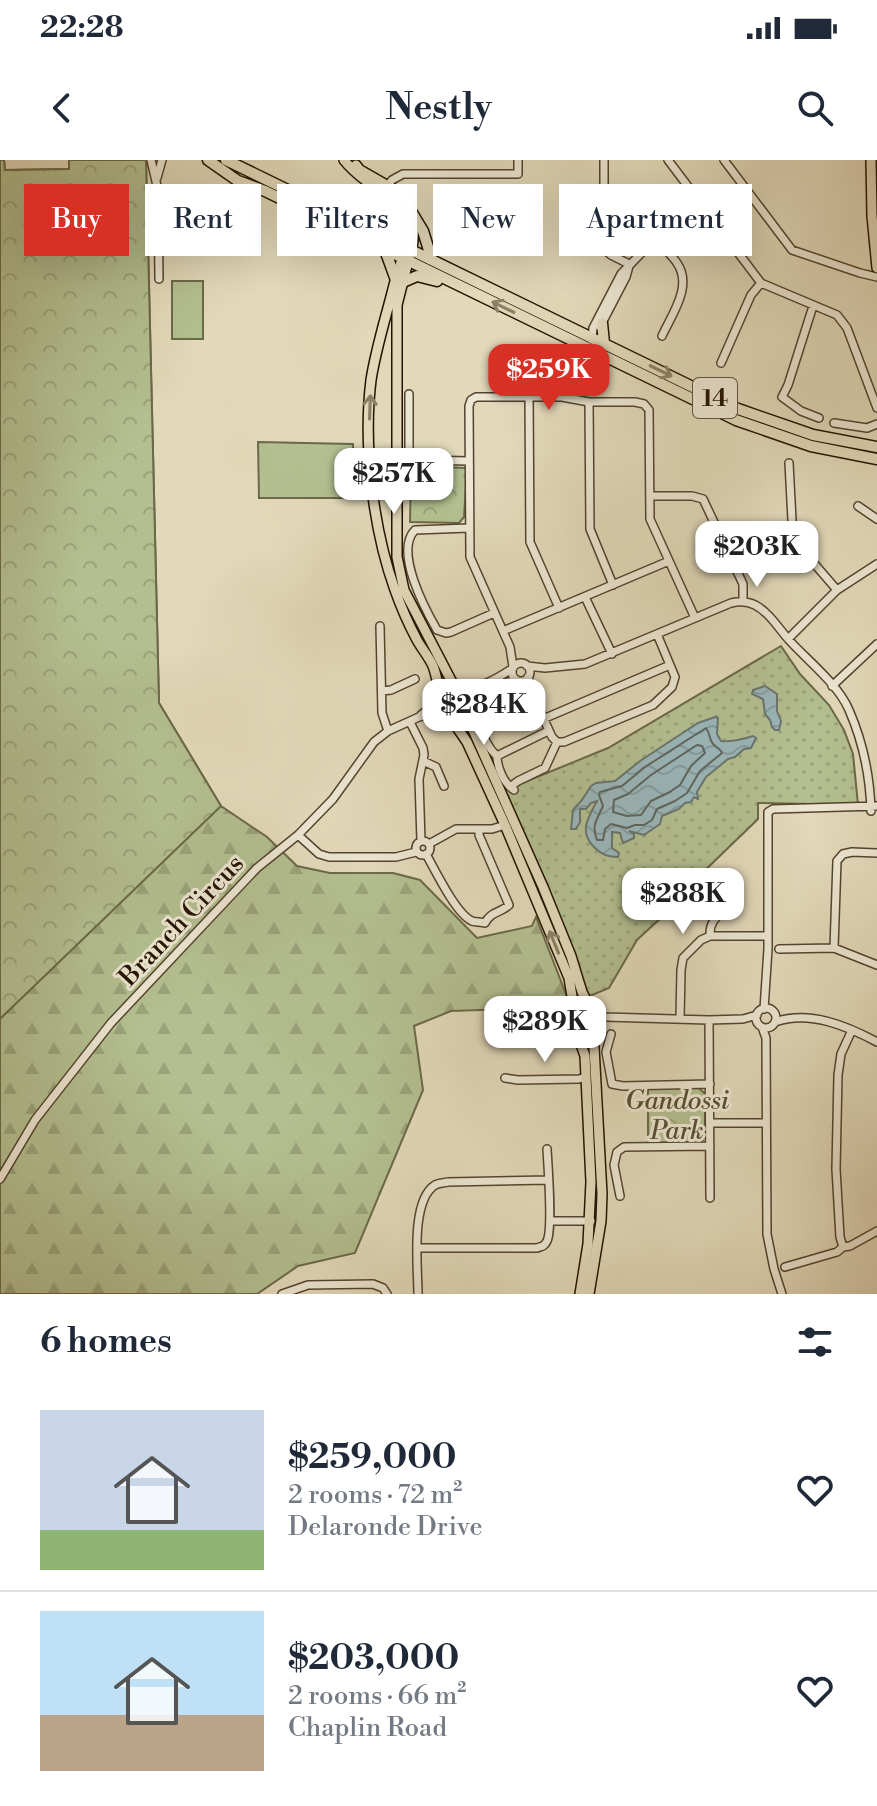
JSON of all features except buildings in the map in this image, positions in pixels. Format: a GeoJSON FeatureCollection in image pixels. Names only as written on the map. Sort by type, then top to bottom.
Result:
{"type":"FeatureCollection","features":[{"type":"Feature","properties":{"kind":"highway","name":"14"},"geometry":{"type":"LineString","coordinates":[[208,160],[238,181],[277,197]]}},
{"type":"Feature","properties":{"kind":"highway","name":"14"},"geometry":{"type":"LineString","coordinates":[[226,160],[277,185]]}},
{"type":"Feature","properties":{"kind":"highway"},"geometry":{"type":"LineString","coordinates":[[417,221],[432,260]]}},
{"type":"Feature","properties":{"kind":"highway"},"geometry":{"type":"LineString","coordinates":[[388,256],[399,281],[417,276],[473,293]]}},
{"type":"Feature","properties":{"kind":"highway","name":"14"},"geometry":{"type":"LineString","coordinates":[[409,256],[473,293],[736,420],[811,446],[877,459]]}},
{"type":"Feature","properties":{"kind":"highway","name":"14"},"geometry":{"type":"LineString","coordinates":[[415,256],[432,260],[738,409],[813,435],[877,447]]}},
{"type":"Feature","properties":{"kind":"highway"},"geometry":{"type":"LineString","coordinates":[[602,323],[604,343]]}},
{"type":"Feature","properties":{"kind":"main road"},"geometry":{"type":"LineString","coordinates":[[344,160],[356,174],[375,184]]}},
{"type":"Feature","properties":{"kind":"main road"},"geometry":{"type":"LineString","coordinates":[[350,160],[378,184]]}},
{"type":"Feature","properties":{"kind":"main road"},"geometry":{"type":"LineString","coordinates":[[871,160],[877,268]]}},
{"type":"Feature","properties":{"kind":"main road"},"geometry":{"type":"LineString","coordinates":[[405,256],[382,329],[371,381],[369,451],[382,541],[395,591],[433,666],[442,706],[467,742],[569,978],[572,1024],[585,1056],[596,1221],[580,1294]]}},
{"type":"Feature","properties":{"kind":"main road"},"geometry":{"type":"LineString","coordinates":[[399,281],[396,330],[396,540],[404,590],[466,700],[466,714],[543,887],[571,956],[583,996],[596,1020],[601,1152],[589,1294]]}},
{"type":"Feature","properties":{"kind":"main road"},"geometry":{"type":"LineString","coordinates":[[382,329],[396,330]]}},
{"type":"Feature","properties":{"kind":"main road"},"geometry":{"type":"LineString","coordinates":[[373,486],[380,489],[398,484]]}},
{"type":"Feature","properties":{"kind":"main road"},"geometry":{"type":"LineString","coordinates":[[382,541],[396,540]]}},
{"type":"Feature","properties":{"kind":"main road"},"geometry":{"type":"LineString","coordinates":[[441,697],[447,689],[457,688]]}},
{"type":"Feature","properties":{"kind":"main road"},"geometry":{"type":"LineString","coordinates":[[448,711],[459,712],[466,700]]}},
{"type":"Feature","properties":{"kind":"main road"},"geometry":{"type":"LineString","coordinates":[[572,1017],[580,1008],[593,1013]]}},
{"type":"Feature","properties":{"kind":"main road"},"geometry":{"type":"LineString","coordinates":[[576,1030],[583,1033],[594,1027]]}},
{"type":"Feature","properties":{"kind":"street"},"geometry":{"type":"LineString","coordinates":[[151,160],[159,206],[159,279]]}},
{"type":"Feature","properties":{"kind":"street"},"geometry":{"type":"LineString","coordinates":[[157,181],[162,160]]}},
{"type":"Feature","properties":{"kind":"street"},"geometry":{"type":"LineString","coordinates":[[389,184],[396,176],[403,174],[518,174],[518,160]]}},
{"type":"Feature","properties":{"kind":"street"},"geometry":{"type":"LineString","coordinates":[[604,160],[604,249],[629,264]]}},
{"type":"Feature","properties":{"kind":"street"},"geometry":{"type":"LineString","coordinates":[[668,160],[687,184]]}},
{"type":"Feature","properties":{"kind":"street"},"geometry":{"type":"LineString","coordinates":[[724,160],[792,250],[877,277]]}},
{"type":"Feature","properties":{"kind":"street"},"geometry":{"type":"LineString","coordinates":[[598,353],[591,337],[593,328],[621,274],[637,256]]}},
{"type":"Feature","properties":{"kind":"street"},"geometry":{"type":"LineString","coordinates":[[662,336],[684,280],[678,263],[671,256]]}},
{"type":"Feature","properties":{"kind":"street"},"geometry":{"type":"LineString","coordinates":[[741,256],[761,283],[837,315],[847,328],[877,408]]}},
{"type":"Feature","properties":{"kind":"street"},"geometry":{"type":"LineString","coordinates":[[578,344],[598,331],[626,277],[629,264]]}},
{"type":"Feature","properties":{"kind":"street"},"geometry":{"type":"LineString","coordinates":[[721,363],[751,295],[761,283]]}},
{"type":"Feature","properties":{"kind":"street"},"geometry":{"type":"LineString","coordinates":[[813,306],[782,397],[801,411],[819,418]]}},
{"type":"Feature","properties":{"kind":"street"},"geometry":{"type":"LineString","coordinates":[[409,394],[409,452],[412,457],[419,460],[469,461]]}},
{"type":"Feature","properties":{"kind":"street"},"geometry":{"type":"LineString","coordinates":[[657,634],[675,684],[653,705],[564,742],[553,739],[523,679],[512,674],[510,647],[470,557],[471,400],[479,396],[529,396],[644,404],[649,410],[650,519],[695,618]]}},
{"type":"Feature","properties":{"kind":"street"},"geometry":{"type":"LineString","coordinates":[[529,396],[530,542],[559,608]]}},
{"type":"Feature","properties":{"kind":"street"},"geometry":{"type":"LineString","coordinates":[[589,402],[590,529],[613,585]]}},
{"type":"Feature","properties":{"kind":"street"},"geometry":{"type":"LineString","coordinates":[[834,423],[867,428],[877,424]]}},
{"type":"Feature","properties":{"kind":"street"},"geometry":{"type":"LineString","coordinates":[[789,463],[793,539],[837,590]]}},
{"type":"Feature","properties":{"kind":"street"},"geometry":{"type":"LineString","coordinates":[[650,496],[697,496],[705,501],[743,584],[743,601]]}},
{"type":"Feature","properties":{"kind":"street"},"geometry":{"type":"LineString","coordinates":[[858,506],[877,519]]}},
{"type":"Feature","properties":{"kind":"street"},"geometry":{"type":"LineString","coordinates":[[469,528],[415,530],[409,539],[410,571],[435,628],[441,632],[451,632],[494,613]]}},
{"type":"Feature","properties":{"kind":"street"},"geometry":{"type":"LineString","coordinates":[[503,631],[669,561]]}},
{"type":"Feature","properties":{"kind":"street"},"geometry":{"type":"LineString","coordinates":[[788,639],[837,590],[877,564]]}},
{"type":"Feature","properties":{"kind":"street"},"geometry":{"type":"LineString","coordinates":[[585,597],[612,654]]}},
{"type":"Feature","properties":{"kind":"street"},"geometry":{"type":"LineString","coordinates":[[457,688],[479,686],[517,664],[545,668],[585,664],[731,603],[743,601],[761,609],[847,705],[858,732],[870,781],[871,809],[773,809],[768,812],[767,1234],[782,1294]]}},
{"type":"Feature","properties":{"kind":"street"},"geometry":{"type":"LineString","coordinates":[[380,626],[382,713],[388,731]]}},
{"type":"Feature","properties":{"kind":"street"},"geometry":{"type":"LineString","coordinates":[[832,686],[877,644]]}},
{"type":"Feature","properties":{"kind":"street"},"geometry":{"type":"LineString","coordinates":[[510,647],[529,671],[523,679]]}},
{"type":"Feature","properties":{"kind":"street"},"geometry":{"type":"LineString","coordinates":[[543,719],[670,665]]}},
{"type":"Feature","properties":{"kind":"street"},"geometry":{"type":"LineString","coordinates":[[466,700],[491,686],[523,679],[545,668]]}},
{"type":"Feature","properties":{"kind":"street"},"geometry":{"type":"LineString","coordinates":[[382,691],[415,679]]}},
{"type":"Feature","properties":{"kind":"street","name":"Branch Circus"},"geometry":{"type":"LineString","coordinates":[[0,1179],[35,1120],[111,1023],[257,868],[298,835],[333,799],[374,742],[388,731],[419,717],[441,697]]}},
{"type":"Feature","properties":{"kind":"street"},"geometry":{"type":"LineString","coordinates":[[533,697],[483,725],[489,747],[497,756],[499,767],[512,788],[518,781],[545,768],[557,742]]}},
{"type":"Feature","properties":{"kind":"street","name":"Branch Circus"},"geometry":{"type":"LineString","coordinates":[[419,717],[448,711]]}},
{"type":"Feature","properties":{"kind":"street"},"geometry":{"type":"LineString","coordinates":[[298,835],[324,857],[426,854],[430,848],[425,842],[419,779],[423,748],[410,722]]}},
{"type":"Feature","properties":{"kind":"street"},"geometry":{"type":"LineString","coordinates":[[497,756],[548,731]]}},
{"type":"Feature","properties":{"kind":"street"},"geometry":{"type":"LineString","coordinates":[[423,761],[436,767],[444,786]]}},
{"type":"Feature","properties":{"kind":"street"},"geometry":{"type":"LineString","coordinates":[[416,852],[416,845],[456,829],[492,829],[505,825]]}},
{"type":"Feature","properties":{"kind":"street"},"geometry":{"type":"LineString","coordinates":[[426,854],[447,892],[468,919],[485,923],[492,913],[509,905],[479,829]]}},
{"type":"Feature","properties":{"kind":"street"},"geometry":{"type":"LineString","coordinates":[[834,948],[837,861],[843,854],[852,852],[877,853]]}},
{"type":"Feature","properties":{"kind":"street"},"geometry":{"type":"LineString","coordinates":[[710,936],[712,921],[728,906]]}},
{"type":"Feature","properties":{"kind":"street"},"geometry":{"type":"LineString","coordinates":[[680,1019],[683,958],[701,940],[710,936],[768,936]]}},
{"type":"Feature","properties":{"kind":"street"},"geometry":{"type":"LineString","coordinates":[[779,949],[834,948],[877,965]]}},
{"type":"Feature","properties":{"kind":"street"},"geometry":{"type":"LineString","coordinates":[[593,1013],[600,1017],[616,1018],[801,1018],[832,1022],[877,1042]]}},
{"type":"Feature","properties":{"kind":"street"},"geometry":{"type":"LineString","coordinates":[[594,1027],[616,1018]]}},
{"type":"Feature","properties":{"kind":"street"},"geometry":{"type":"LineString","coordinates":[[709,1020],[710,1198]]}},
{"type":"Feature","properties":{"kind":"street"},"geometry":{"type":"LineString","coordinates":[[843,1247],[836,1169],[838,1075],[841,1054],[852,1030]]}},
{"type":"Feature","properties":{"kind":"street"},"geometry":{"type":"LineString","coordinates":[[611,1034],[606,1052],[612,1084],[710,1084]]}},
{"type":"Feature","properties":{"kind":"street"},"geometry":{"type":"LineString","coordinates":[[505,1078],[547,1080],[586,1077]]}},
{"type":"Feature","properties":{"kind":"street"},"geometry":{"type":"LineString","coordinates":[[547,1080],[547,1092]]}},
{"type":"Feature","properties":{"kind":"street"},"geometry":{"type":"LineString","coordinates":[[710,1123],[766,1123]]}},
{"type":"Feature","properties":{"kind":"street"},"geometry":{"type":"LineString","coordinates":[[620,1196],[614,1165],[617,1152],[624,1147],[710,1146]]}},
{"type":"Feature","properties":{"kind":"street"},"geometry":{"type":"LineString","coordinates":[[418,1248],[544,1246],[548,1240],[550,1221],[547,1149]]}},
{"type":"Feature","properties":{"kind":"street"},"geometry":{"type":"LineString","coordinates":[[418,1294],[419,1214],[425,1198],[435,1185],[448,1182],[548,1180]]}},
{"type":"Feature","properties":{"kind":"street"},"geometry":{"type":"LineString","coordinates":[[550,1221],[596,1221]]}},
{"type":"Feature","properties":{"kind":"street"},"geometry":{"type":"LineString","coordinates":[[785,1267],[837,1252],[877,1231]]}},
{"type":"Feature","properties":{"kind":"street"},"geometry":{"type":"LineString","coordinates":[[282,1294],[308,1285],[373,1284],[383,1288],[387,1294]]}},
{"type":"Feature","properties":{"kind":"green space"},"geometry":{"type":"Polygon","coordinates":[[[0,160],[4,160],[5,170],[69,169],[69,160],[146,160],[145,256],[148,256],[159,703],[221,806],[267,837],[297,866],[330,873],[393,873],[420,880],[477,938],[532,926],[536,917],[571,1007],[451,1011],[414,1026],[423,1090],[355,1253],[298,1266],[257,1294],[0,1294],[0,160]]]}},
{"type":"Feature","properties":{"kind":"green space"},"geometry":{"type":"Polygon","coordinates":[[[0,160],[4,160],[5,170],[69,169],[69,160],[146,160],[145,256],[148,256],[159,703],[221,806],[0,1019],[0,160]]]}},
{"type":"Feature","properties":{"kind":"green space"},"geometry":{"type":"Polygon","coordinates":[[[172,281],[203,281],[203,339],[172,339],[172,281]]]}},
{"type":"Feature","properties":{"kind":"green space"},"geometry":{"type":"Polygon","coordinates":[[[258,442],[353,444],[354,498],[259,498],[258,442]]]}},
{"type":"Feature","properties":{"kind":"green space"},"geometry":{"type":"Polygon","coordinates":[[[411,466],[467,468],[464,517],[459,523],[410,522],[411,466]]]}},
{"type":"Feature","properties":{"kind":"green space"},"geometry":{"type":"Polygon","coordinates":[[[781,646],[800,674],[829,705],[844,730],[853,754],[858,805],[758,803],[758,819],[637,940],[609,988],[585,998],[503,791],[608,748],[781,646]]]}},
{"type":"Feature","properties":{"kind":"green space","name":"Gandossi Park"},"geometry":{"type":"Polygon","coordinates":[[[698,1087],[705,1094],[705,1135],[702,1142],[648,1143],[648,1088],[698,1087]]]}},
{"type":"Feature","properties":{"kind":"water"},"geometry":{"type":"Polygon","coordinates":[[[765,686],[777,694],[777,711],[781,721],[779,730],[772,727],[765,714],[763,699],[752,694],[753,690],[765,686]]]}},
{"type":"Feature","properties":{"kind":"water"},"geometry":{"type":"Polygon","coordinates":[[[718,718],[717,734],[721,741],[756,738],[751,748],[728,759],[706,777],[697,792],[698,799],[694,797],[691,802],[662,816],[660,824],[644,835],[629,831],[634,838],[623,843],[620,833],[612,832],[612,848],[619,853],[618,857],[600,852],[587,836],[586,825],[597,801],[586,809],[580,809],[580,822],[576,829],[571,829],[573,810],[591,786],[615,781],[698,723],[718,718]]]}}]}
